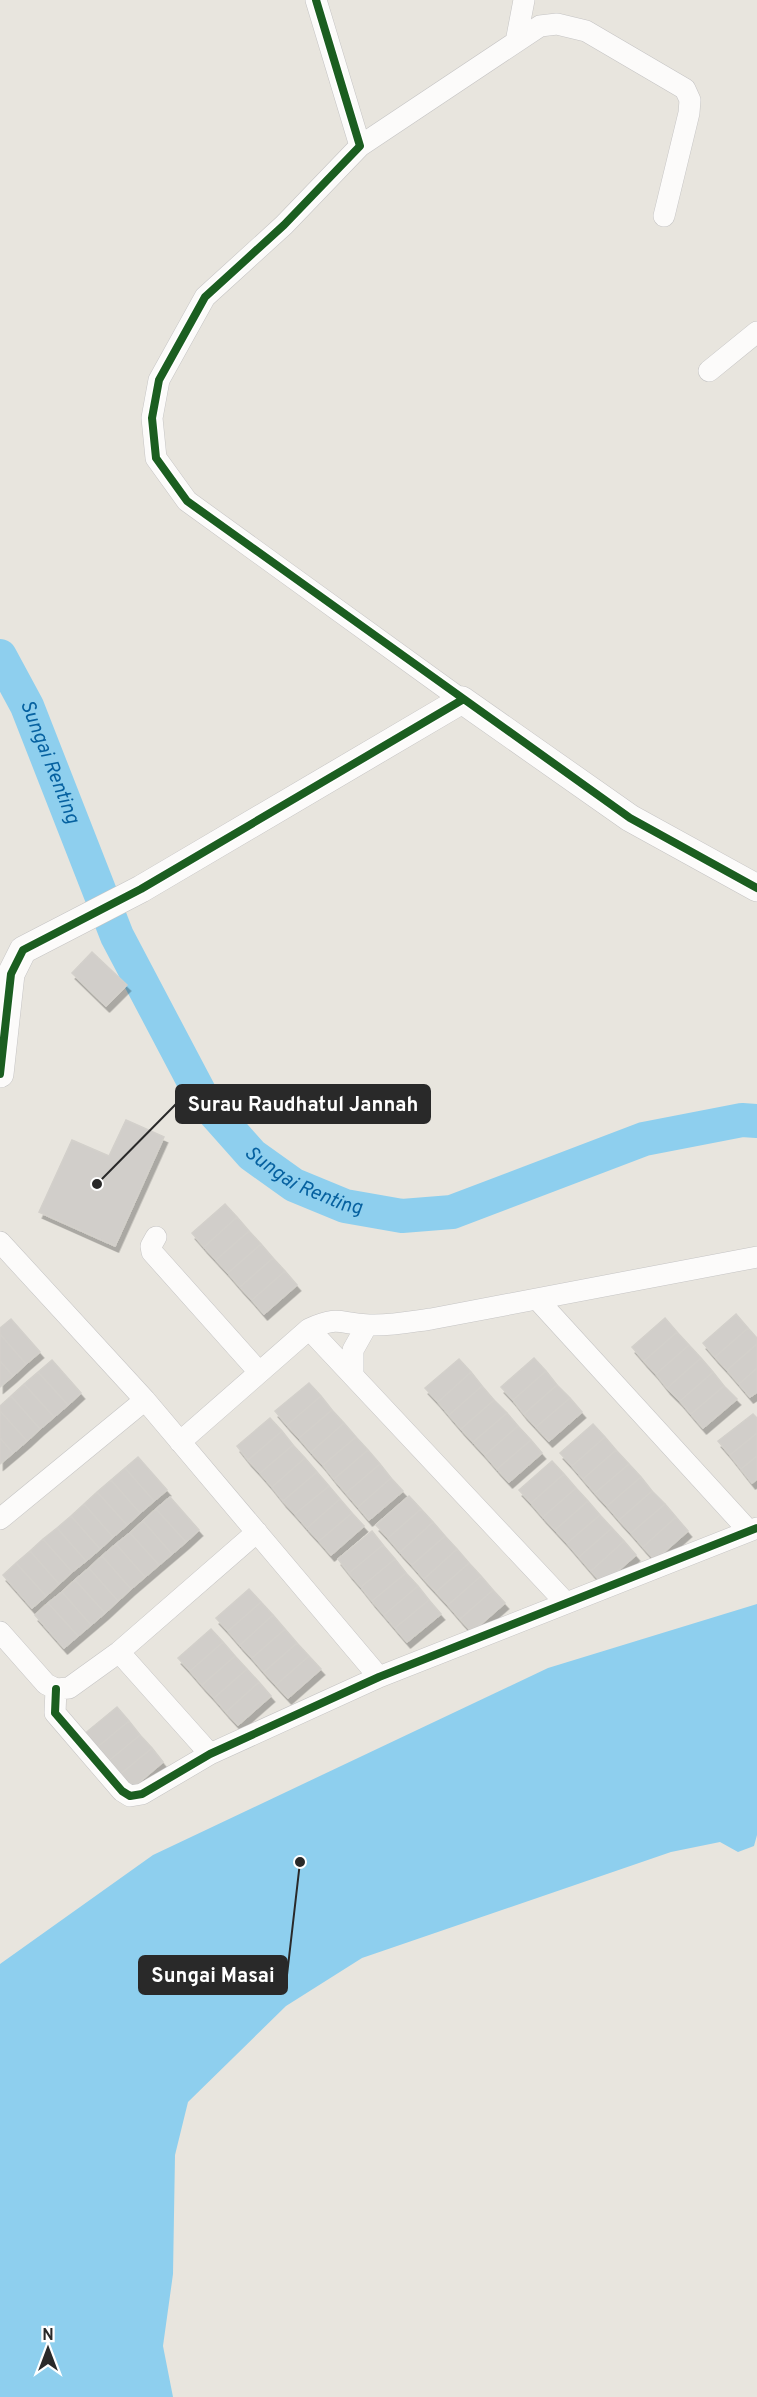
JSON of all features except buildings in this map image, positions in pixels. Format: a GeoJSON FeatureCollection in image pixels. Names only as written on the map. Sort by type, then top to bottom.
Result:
{"type":"FeatureCollection","features":[{"type":"Feature","properties":{"kind":"street"},"geometry":{"type":"LineString","coordinates":[[316,0],[360,146]]}},
{"type":"Feature","properties":{"kind":"street"},"geometry":{"type":"LineString","coordinates":[[516,42],[524,0]]}},
{"type":"Feature","properties":{"kind":"street"},"geometry":{"type":"LineString","coordinates":[[664,216],[689,113],[690,100],[685,89],[586,31],[557,24],[540,26],[360,146],[284,225],[205,297],[159,380],[152,418],[156,458],[187,501],[462,700],[630,818],[757,888]]}},
{"type":"Feature","properties":{"kind":"street"},"geometry":{"type":"LineString","coordinates":[[709,371],[757,332]]}},
{"type":"Feature","properties":{"kind":"street"},"geometry":{"type":"LineString","coordinates":[[0,1074],[11,974],[23,950],[141,889],[462,700]]}},
{"type":"Feature","properties":{"kind":"street"},"geometry":{"type":"LineString","coordinates":[[156,1237],[151,1246],[152,1252],[259,1372]]}},
{"type":"Feature","properties":{"kind":"street"},"geometry":{"type":"LineString","coordinates":[[0,1242],[145,1400],[379,1677]]}},
{"type":"Feature","properties":{"kind":"street"},"geometry":{"type":"LineString","coordinates":[[180,1442],[309,1329],[334,1320],[367,1325],[421,1321],[755,1261]]}},
{"type":"Feature","properties":{"kind":"street"},"geometry":{"type":"LineString","coordinates":[[56,1689],[55,1713],[122,1791],[130,1796],[142,1794],[210,1754],[379,1677],[753,1529],[537,1299]]}},
{"type":"Feature","properties":{"kind":"street"},"geometry":{"type":"LineString","coordinates":[[353,1375],[353,1350],[367,1325]]}},
{"type":"Feature","properties":{"kind":"street"},"geometry":{"type":"LineString","coordinates":[[309,1329],[566,1603]]}},
{"type":"Feature","properties":{"kind":"street"},"geometry":{"type":"LineString","coordinates":[[0,1519],[145,1400]]}},
{"type":"Feature","properties":{"kind":"street"},"geometry":{"type":"LineString","coordinates":[[0,1632],[39,1678],[56,1689],[69,1688],[119,1652],[257,1532]]}},
{"type":"Feature","properties":{"kind":"street"},"geometry":{"type":"LineString","coordinates":[[119,1652],[210,1754]]}},
{"type":"Feature","properties":{"kind":"water"},"geometry":{"type":"Polygon","coordinates":[[[757,1604],[757,1835],[754,1846],[738,1852],[720,1842],[671,1852],[362,1958],[286,2006],[188,2102],[175,2155],[173,2274],[163,2346],[173,2397],[0,2397],[0,1964],[153,1855],[548,1668],[757,1604]]]}},
{"type":"Feature","properties":{"kind":"waterway","name":"Sungai Renting"},"geometry":{"type":"LineString","coordinates":[[0,656],[27,706],[117,936],[204,1101],[252,1155],[294,1185],[345,1206],[402,1216],[452,1212],[644,1139],[742,1120],[757,1121]]}},
{"type":"Feature","properties":{"kind":"cycle path"},"geometry":{"type":"LineString","coordinates":[[316,0],[360,146],[284,225],[205,297],[159,380],[152,418],[156,458],[187,501],[630,818],[757,888]]}},
{"type":"Feature","properties":{"kind":"cycle path"},"geometry":{"type":"LineString","coordinates":[[0,1074],[11,974],[23,950],[141,889],[462,700]]}},
{"type":"Feature","properties":{"kind":"cycle path"},"geometry":{"type":"LineString","coordinates":[[56,1689],[55,1713],[122,1791],[130,1796],[142,1794],[210,1754],[379,1677],[757,1528]]}},
{"type":"Feature","properties":{"kind":"place","name":"Surau Raudhatul Jannah"},"geometry":{"type":"Point","coordinates":[97,1184]}},
{"type":"Feature","properties":{"kind":"place","name":"Sungai Masai"},"geometry":{"type":"Point","coordinates":[300,1862]}}]}
